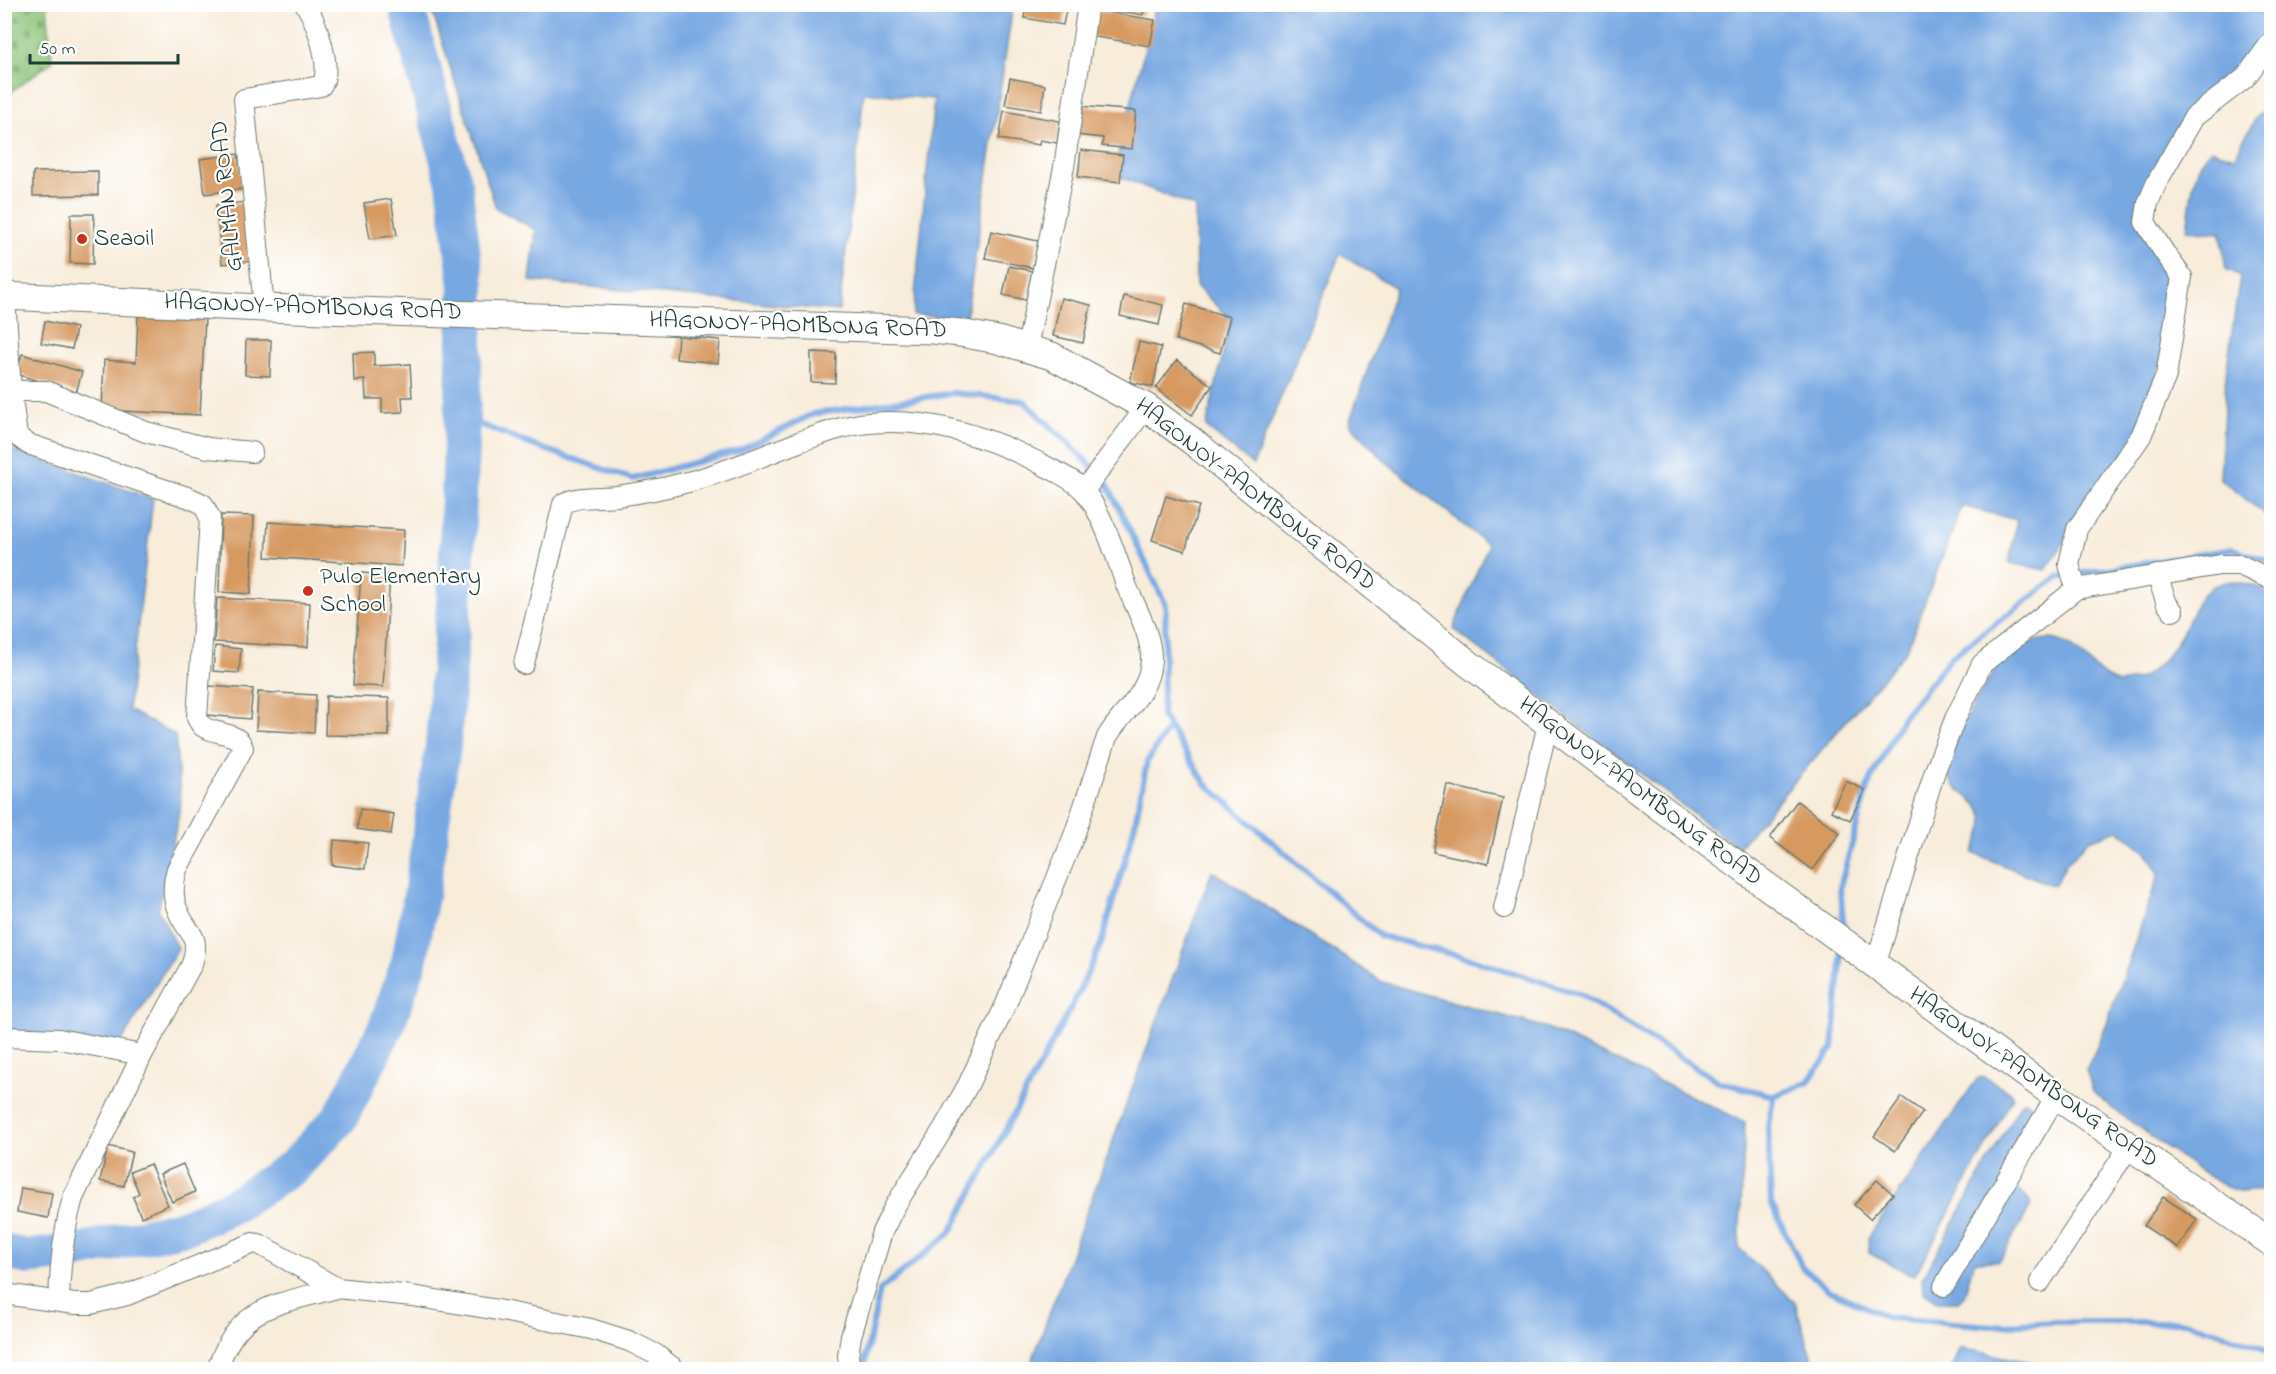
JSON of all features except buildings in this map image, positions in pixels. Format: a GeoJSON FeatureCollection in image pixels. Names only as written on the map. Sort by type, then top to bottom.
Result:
{"type":"FeatureCollection","features":[{"type":"Feature","properties":{"kind":"main road","name":"HAGONOY-PAOMBONG ROAD"},"geometry":{"type":"LineString","coordinates":[[5,296],[264,308],[933,330],[960,333],[1027,347],[1052,356],[1146,407],[1469,664],[1548,724],[1817,924],[2056,1096],[2271,1244]]}},
{"type":"Feature","properties":{"kind":"street","name":"GALMAN ROAD"},"geometry":{"type":"LineString","coordinates":[[264,308],[244,99],[321,86],[325,81],[318,30],[305,4]]}},
{"type":"Feature","properties":{"kind":"street"},"geometry":{"type":"LineString","coordinates":[[1027,347],[1064,167],[1088,4]]}},
{"type":"Feature","properties":{"kind":"street"},"geometry":{"type":"LineString","coordinates":[[2074,587],[2069,564],[2077,529],[2141,436],[2166,376],[2182,277],[2145,222],[2148,203],[2157,182],[2194,117],[2245,78],[2271,40]]}},
{"type":"Feature","properties":{"kind":"street"},"geometry":{"type":"LineString","coordinates":[[5,296],[11,391],[17,436],[28,444],[203,504],[210,518],[196,718],[202,726],[236,738],[242,743],[243,748],[177,869],[173,891],[178,912],[194,937],[196,949],[192,964],[142,1055],[81,1180],[68,1218],[60,1272],[59,1301]]}},
{"type":"Feature","properties":{"kind":"street"},"geometry":{"type":"LineString","coordinates":[[11,391],[46,391],[146,432],[208,448],[252,452]]}},
{"type":"Feature","properties":{"kind":"street"},"geometry":{"type":"LineString","coordinates":[[1090,484],[1146,407]]}},
{"type":"Feature","properties":{"kind":"street"},"geometry":{"type":"LineString","coordinates":[[524,664],[563,504],[567,502],[618,496],[687,482],[838,428],[868,423],[927,425],[984,439],[1048,467],[1069,479],[1090,484]]}},
{"type":"Feature","properties":{"kind":"street"},"geometry":{"type":"LineString","coordinates":[[850,1370],[848,1356],[851,1336],[882,1232],[895,1206],[945,1126],[972,1075],[1006,1004],[1074,833],[1107,737],[1114,725],[1136,702],[1146,682],[1151,659],[1148,638],[1105,530],[1090,484]]}},
{"type":"Feature","properties":{"kind":"street"},"geometry":{"type":"LineString","coordinates":[[1869,961],[1935,771],[1955,719],[1982,664],[2074,587],[2220,565],[2240,565],[2271,580]]}},
{"type":"Feature","properties":{"kind":"street"},"geometry":{"type":"LineString","coordinates":[[2157,575],[2167,604],[2173,611]]}},
{"type":"Feature","properties":{"kind":"street"},"geometry":{"type":"LineString","coordinates":[[1504,908],[1548,724]]}},
{"type":"Feature","properties":{"kind":"street"},"geometry":{"type":"LineString","coordinates":[[4,1037],[59,1040],[142,1055]]}},
{"type":"Feature","properties":{"kind":"street"},"geometry":{"type":"LineString","coordinates":[[1944,1286],[2056,1096]]}},
{"type":"Feature","properties":{"kind":"street"},"geometry":{"type":"LineString","coordinates":[[2040,1282],[2129,1147]]}},
{"type":"Feature","properties":{"kind":"street"},"geometry":{"type":"LineString","coordinates":[[4,1294],[75,1304],[91,1304],[127,1294],[253,1244],[260,1244],[271,1249],[338,1288]]}},
{"type":"Feature","properties":{"kind":"street"},"geometry":{"type":"LineString","coordinates":[[217,1370],[233,1336],[251,1316],[264,1309],[338,1288],[412,1296],[591,1329],[629,1341],[655,1354],[676,1370]]}},
{"type":"Feature","properties":{"kind":"green space"},"geometry":{"type":"Polygon","coordinates":[[[5,4],[47,5],[52,62],[5,96],[5,4]]]}},
{"type":"Feature","properties":{"kind":"water"},"geometry":{"type":"Polygon","coordinates":[[[2242,4],[2271,18],[2271,34],[2240,74],[2193,111],[2138,206],[2175,276],[2162,360],[2136,435],[2046,570],[2009,563],[2017,520],[1962,506],[1906,651],[1738,848],[1453,629],[1488,545],[1384,460],[1349,423],[1396,288],[1340,254],[1253,465],[1206,427],[1231,320],[1196,286],[1195,207],[1113,174],[1156,5],[2242,4]]]}},
{"type":"Feature","properties":{"kind":"water"},"geometry":{"type":"Polygon","coordinates":[[[430,5],[1013,5],[966,317],[913,315],[934,99],[864,92],[839,311],[530,281],[536,230],[496,208],[430,5]]]}},
{"type":"Feature","properties":{"kind":"water"},"geometry":{"type":"Polygon","coordinates":[[[2271,105],[2271,519],[2220,479],[2226,374],[2240,276],[2226,269],[2221,233],[2187,230],[2193,187],[2204,157],[2211,149],[2234,157],[2257,116],[2271,105]]]}},
{"type":"Feature","properties":{"kind":"water"},"geometry":{"type":"Polygon","coordinates":[[[5,447],[153,499],[128,710],[175,735],[181,805],[158,910],[178,948],[120,1044],[5,1033],[5,447]]]}},
{"type":"Feature","properties":{"kind":"water"},"geometry":{"type":"Polygon","coordinates":[[[2231,581],[2257,586],[2271,596],[2271,1185],[2259,1190],[2244,1192],[2227,1188],[2194,1167],[2109,1106],[2093,1091],[2086,1070],[2103,1034],[2159,874],[2147,853],[2118,830],[2089,840],[2066,864],[2054,886],[1973,853],[1983,828],[1983,818],[1975,803],[1955,786],[1948,773],[1954,744],[1972,707],[1995,672],[2015,650],[2037,641],[2050,639],[2058,641],[2073,648],[2103,675],[2119,683],[2135,680],[2151,672],[2169,653],[2204,593],[2219,584],[2231,581]]]}},
{"type":"Feature","properties":{"kind":"water"},"geometry":{"type":"Polygon","coordinates":[[[1212,871],[1382,982],[1547,1028],[1745,1122],[1739,1248],[1795,1302],[1815,1369],[1029,1369],[1212,871]]]}},
{"type":"Feature","properties":{"kind":"water"},"geometry":{"type":"Polygon","coordinates":[[[1983,1076],[2012,1093],[2013,1097],[1915,1275],[1908,1273],[1869,1253],[1868,1238],[1977,1079],[1983,1076]]]}},
{"type":"Feature","properties":{"kind":"water"},"geometry":{"type":"Polygon","coordinates":[[[2024,1101],[2042,1111],[2013,1183],[2032,1204],[1998,1261],[1974,1261],[1964,1296],[1958,1302],[1939,1302],[1923,1291],[1922,1279],[2024,1101]]]}},
{"type":"Feature","properties":{"kind":"water"},"geometry":{"type":"Polygon","coordinates":[[[1960,1348],[2065,1369],[1951,1369],[1960,1348]]]}},
{"type":"Feature","properties":{"kind":"waterway"},"geometry":{"type":"LineString","coordinates":[[4,1252],[28,1257],[78,1251],[186,1227],[236,1204],[293,1167],[340,1118],[386,1027],[409,962],[443,745],[456,577],[467,286],[454,183],[406,4]]}},
{"type":"Feature","properties":{"kind":"waterway"},"geometry":{"type":"LineString","coordinates":[[461,417],[535,446],[633,479],[741,450],[813,414],[953,393],[1024,401],[1105,479],[1166,605],[1162,716],[1206,784],[1380,936],[1471,959],[1580,994],[1719,1082],[1774,1096],[1807,1083],[1833,1048],[1842,950]]}},
{"type":"Feature","properties":{"kind":"waterway"},"geometry":{"type":"LineString","coordinates":[[1844,931],[1840,887],[1868,786],[1902,718],[1952,656],[2058,577],[2233,549],[2272,562]]}},
{"type":"Feature","properties":{"kind":"waterway"},"geometry":{"type":"LineString","coordinates":[[863,1370],[880,1290],[951,1232],[1077,996],[1101,944],[1135,824],[1147,762],[1169,727]]}},
{"type":"Feature","properties":{"kind":"waterway"},"geometry":{"type":"LineString","coordinates":[[1774,1096],[1768,1125],[1771,1203],[1802,1267],[1830,1291],[1889,1318],[1992,1326],[2052,1322],[2188,1322],[2259,1346],[2272,1355]]}},
{"type":"Feature","properties":{"kind":"place","name":"Seaoil"},"geometry":{"type":"Point","coordinates":[82,239]}},
{"type":"Feature","properties":{"kind":"place","name":"Pulo Elementary School"},"geometry":{"type":"Point","coordinates":[308,591]}}]}
